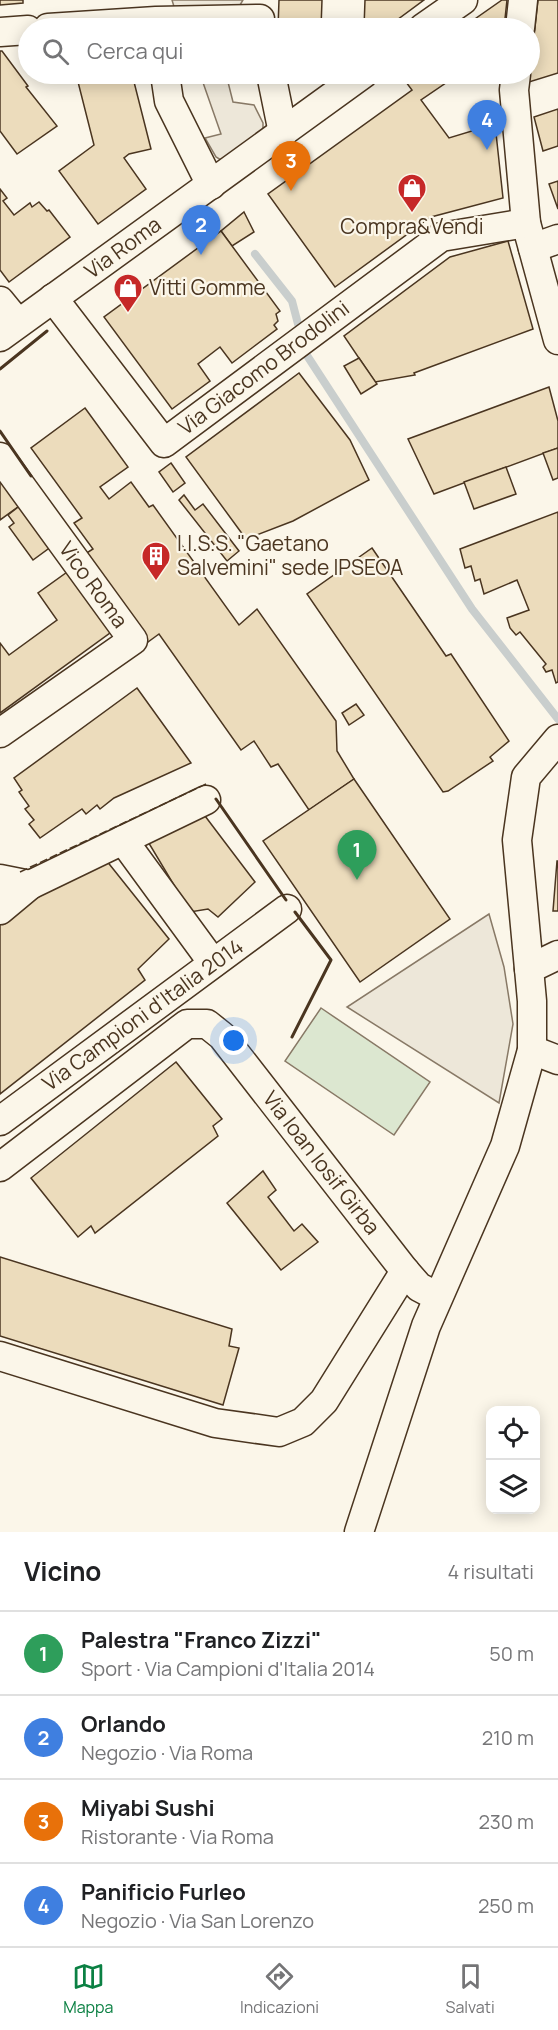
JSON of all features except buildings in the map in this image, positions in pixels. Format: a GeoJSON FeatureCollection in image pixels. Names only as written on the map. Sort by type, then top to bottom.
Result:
{"type":"FeatureCollection","features":[{"type":"Feature","properties":{"kind":"street"},"geometry":{"type":"LineString","coordinates":[[433,15],[463,0]]}},
{"type":"Feature","properties":{"kind":"street"},"geometry":{"type":"LineString","coordinates":[[521,18],[523,0]]}},
{"type":"Feature","properties":{"kind":"street"},"geometry":{"type":"LineString","coordinates":[[137,18],[261,16]]}},
{"type":"Feature","properties":{"kind":"street"},"geometry":{"type":"LineString","coordinates":[[0,32],[18,31]]}},
{"type":"Feature","properties":{"kind":"street"},"geometry":{"type":"LineString","coordinates":[[166,84],[169,101],[211,185]]}},
{"type":"Feature","properties":{"kind":"street"},"geometry":{"type":"LineString","coordinates":[[273,84],[283,133]]}},
{"type":"Feature","properties":{"kind":"street","name":"Via Roma"},"geometry":{"type":"LineString","coordinates":[[9,330],[349,84]]}},
{"type":"Feature","properties":{"kind":"street"},"geometry":{"type":"LineString","coordinates":[[515,84],[558,340]]}},
{"type":"Feature","properties":{"kind":"street","name":"Via Giacomo Brodolini"},"geometry":{"type":"LineString","coordinates":[[53,298],[164,442],[441,237],[539,237]]}},
{"type":"Feature","properties":{"kind":"street"},"geometry":{"type":"LineString","coordinates":[[0,301],[9,330]]}},
{"type":"Feature","properties":{"kind":"street","name":"Vico Roma"},"geometry":{"type":"LineString","coordinates":[[0,458],[133,640],[0,733]]}},
{"type":"Feature","properties":{"kind":"street"},"geometry":{"type":"LineString","coordinates":[[359,1532],[426,1326],[505,1146],[532,1050],[532,1001],[517,840],[526,777],[558,739]]}},
{"type":"Feature","properties":{"kind":"street"},"geometry":{"type":"LineString","coordinates":[[0,910],[30,885],[206,800]]}},
{"type":"Feature","properties":{"kind":"street"},"geometry":{"type":"LineString","coordinates":[[123,840],[213,963]]}},
{"type":"Feature","properties":{"kind":"street"},"geometry":{"type":"LineString","coordinates":[[0,879],[30,885]]}},
{"type":"Feature","properties":{"kind":"street","name":"Via Campioni d'Italia 2014"},"geometry":{"type":"LineString","coordinates":[[0,1121],[287,909]]}},
{"type":"Feature","properties":{"kind":"street"},"geometry":{"type":"LineString","coordinates":[[529,969],[558,955]]}},
{"type":"Feature","properties":{"kind":"street","name":"Via Ioan Iosif Girba"},"geometry":{"type":"LineString","coordinates":[[0,1167],[187,1024],[207,1024],[222,1036],[405,1271],[419,1287],[438,1298]]}},
{"type":"Feature","properties":{"kind":"street"},"geometry":{"type":"LineString","coordinates":[[532,1050],[558,1060]]}},
{"type":"Feature","properties":{"kind":"street"},"geometry":{"type":"LineString","coordinates":[[0,1356],[215,1424],[279,1432],[303,1422],[324,1401],[405,1271]]}},
{"type":"Feature","properties":{"kind":"green space"},"geometry":{"type":"Polygon","coordinates":[[[321,1008],[430,1082],[394,1135],[285,1061],[321,1008]]]}},
{"type":"Feature","properties":{"kind":"shaded area"},"geometry":{"type":"Polygon","coordinates":[[[172,0],[243,0],[240,5],[175,10],[172,0]]]}},
{"type":"Feature","properties":{"kind":"shaded area"},"geometry":{"type":"Polygon","coordinates":[[[204,84],[228,84],[233,102],[254,105],[263,123],[263,133],[226,163],[216,157],[205,138],[221,134],[204,84]]]}},
{"type":"Feature","properties":{"kind":"shaded area"},"geometry":{"type":"Polygon","coordinates":[[[489,914],[504,967],[513,1024],[499,1103],[347,1007],[489,914]]]}},
{"type":"Feature","properties":{"kind":"waterway"},"geometry":{"type":"LineString","coordinates":[[255,254],[292,301],[298,324]]}},
{"type":"Feature","properties":{"kind":"waterway"},"geometry":{"type":"LineString","coordinates":[[306,354],[472,609],[558,719]]}},
{"type":"Feature","properties":{"kind":"fence"},"geometry":{"type":"LineString","coordinates":[[20,872],[206,784]]}},
{"type":"Feature","properties":{"kind":"wall"},"geometry":{"type":"LineString","coordinates":[[0,369],[47,331]]}},
{"type":"Feature","properties":{"kind":"wall"},"geometry":{"type":"LineString","coordinates":[[0,431],[31,476]]}},
{"type":"Feature","properties":{"kind":"wall"},"geometry":{"type":"LineString","coordinates":[[216,799],[286,900]]}},
{"type":"Feature","properties":{"kind":"wall"},"geometry":{"type":"LineString","coordinates":[[292,1037],[331,960],[295,912]]}},
{"type":"Feature","properties":{"kind":"place","name":"Panificio Furleo"},"geometry":{"type":"Point","coordinates":[487,150]}},
{"type":"Feature","properties":{"kind":"place","name":"Miyabi Sushi"},"geometry":{"type":"Point","coordinates":[291,191]}},
{"type":"Feature","properties":{"kind":"place","name":"Compra&Vendi"},"geometry":{"type":"Point","coordinates":[412,214]}},
{"type":"Feature","properties":{"kind":"place","name":"Orlando"},"geometry":{"type":"Point","coordinates":[201,255]}},
{"type":"Feature","properties":{"kind":"place","name":"Vitti Gomme"},"geometry":{"type":"Point","coordinates":[128,314]}},
{"type":"Feature","properties":{"kind":"place","name":"I.I.S.S. \"Gaetano Salvemini\" sede IPSEOA"},"geometry":{"type":"Point","coordinates":[156,582]}},
{"type":"Feature","properties":{"kind":"place","name":"Palestra \"Franco Zizzi\""},"geometry":{"type":"Point","coordinates":[357,880]}}]}
